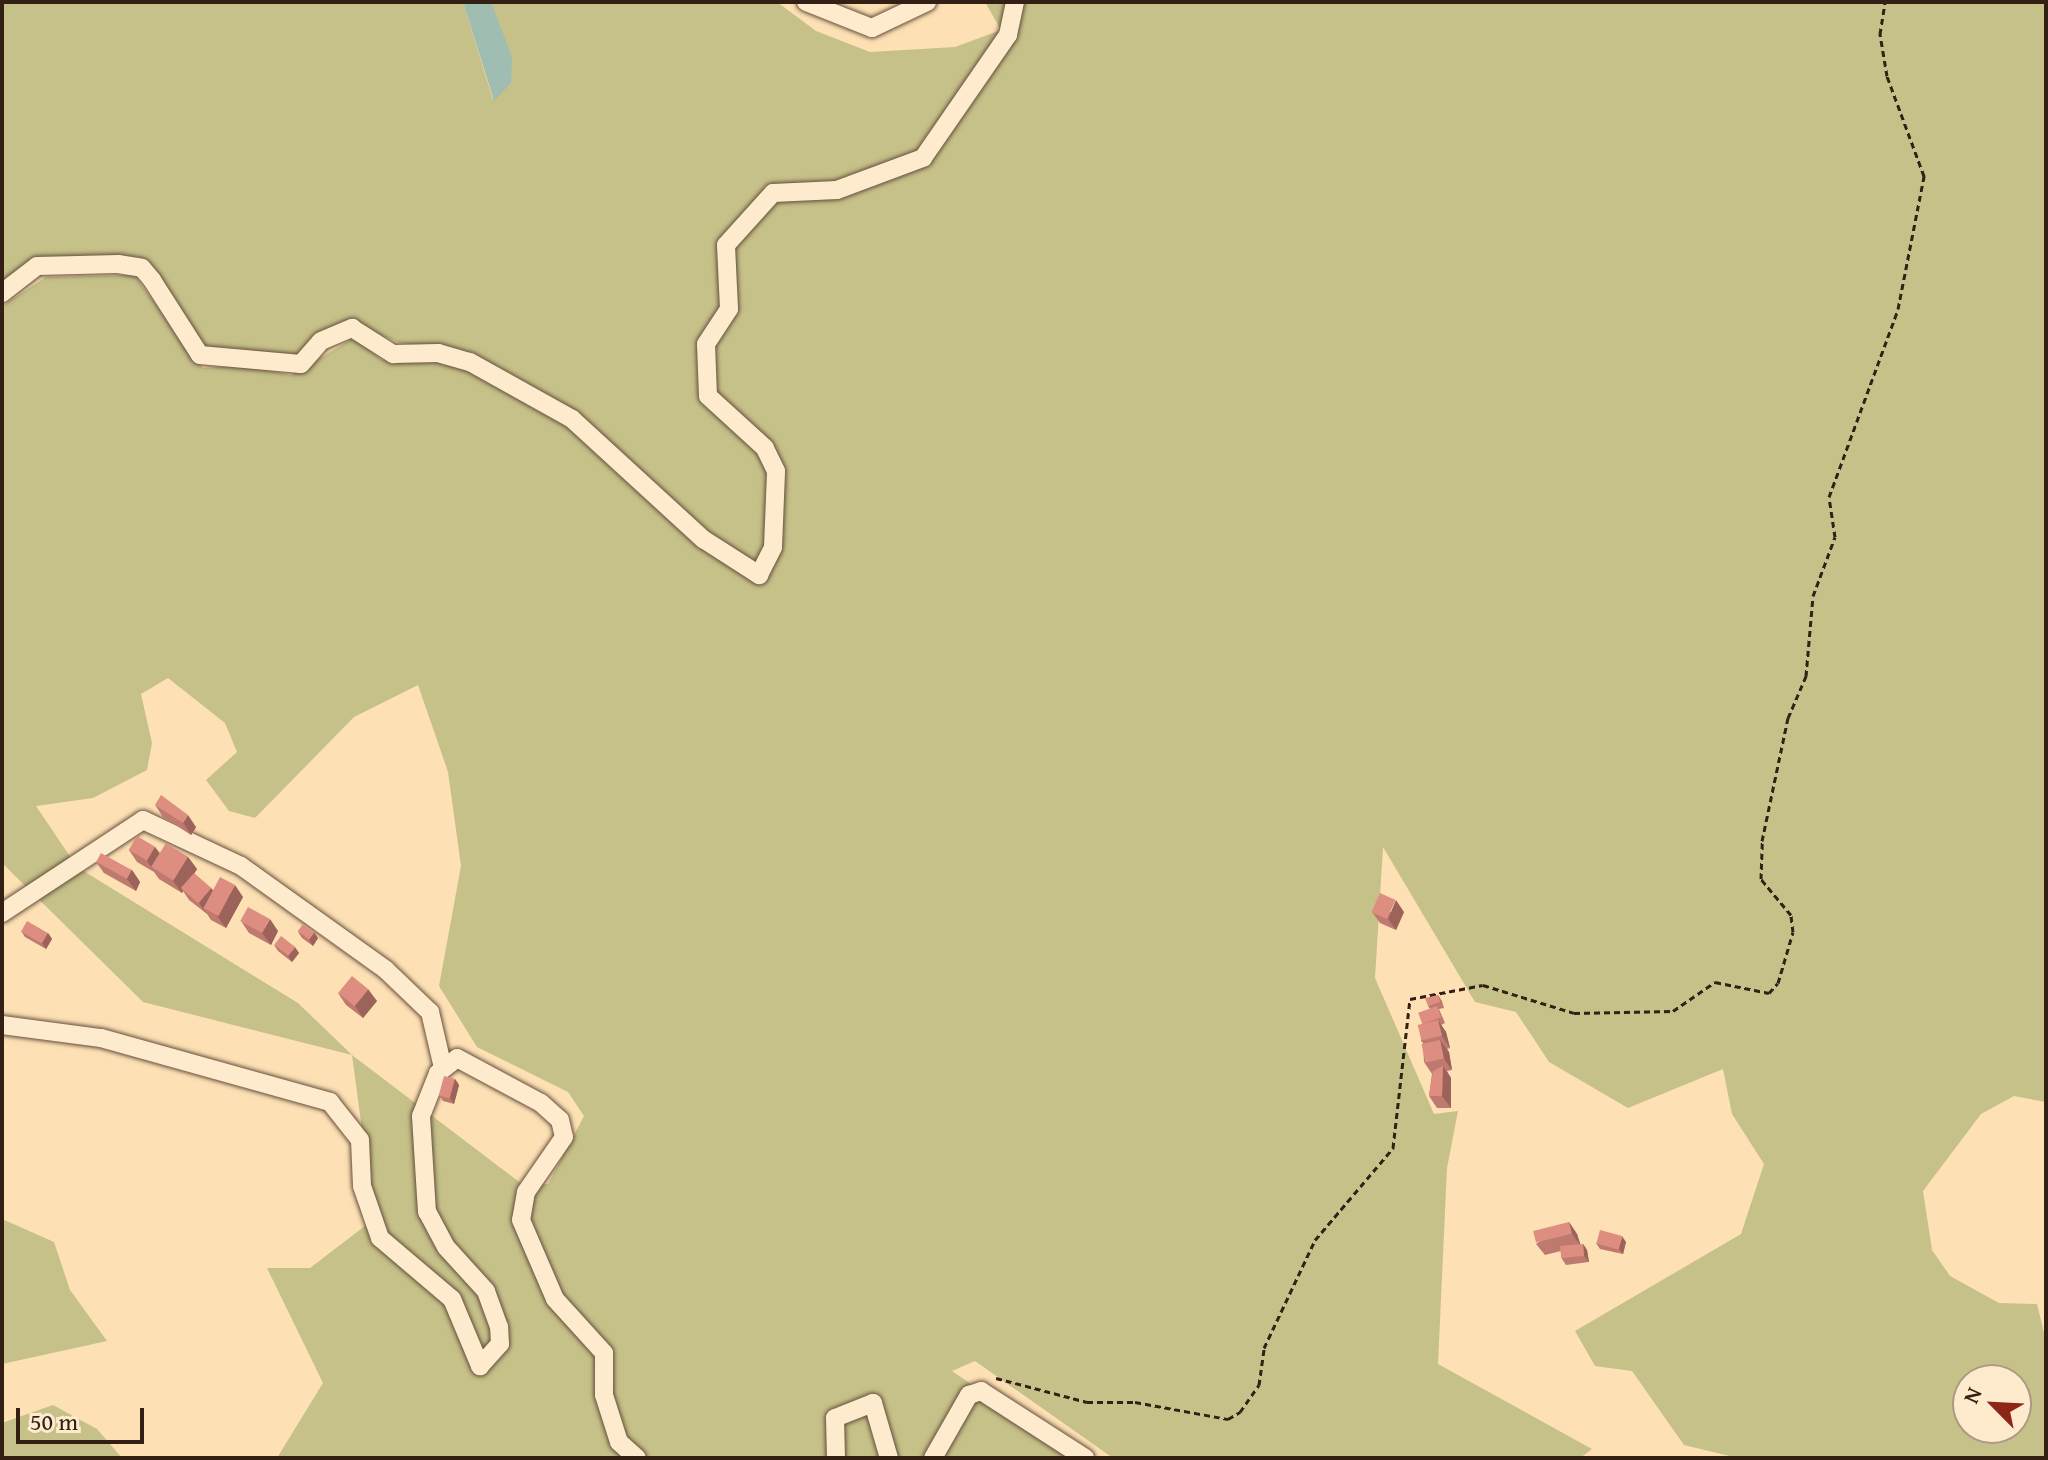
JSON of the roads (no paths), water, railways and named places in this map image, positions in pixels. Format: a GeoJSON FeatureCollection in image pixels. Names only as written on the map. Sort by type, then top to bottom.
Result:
{"type":"FeatureCollection","features":[{"type":"Feature","properties":{"kind":"street"},"geometry":{"type":"LineString","coordinates":[[806,2],[872,28],[927,2]]}},
{"type":"Feature","properties":{"kind":"street"},"geometry":{"type":"LineString","coordinates":[[2,293],[37,266],[118,264],[142,268],[200,355],[301,364],[321,341],[352,328],[393,354],[438,353],[470,362],[572,419],[703,539],[759,575],[773,547],[776,471],[765,448],[708,396],[706,344],[729,309],[726,245],[773,193],[837,190],[923,158],[1008,35],[1015,2]]}},
{"type":"Feature","properties":{"kind":"street"},"geometry":{"type":"LineString","coordinates":[[2,913],[143,820],[241,866],[386,970],[430,1012],[443,1068]]}},
{"type":"Feature","properties":{"kind":"street"},"geometry":{"type":"LineString","coordinates":[[2,1025],[101,1038],[330,1102],[360,1140],[362,1186],[380,1238],[452,1299],[480,1366],[500,1344],[499,1327],[486,1291],[446,1247],[427,1212],[421,1116],[443,1068],[457,1058],[560,1120],[564,1137],[526,1192],[521,1220],[555,1299],[604,1353],[604,1395],[619,1442],[637,1458]]}},
{"type":"Feature","properties":{"kind":"street"},"geometry":{"type":"LineString","coordinates":[[933,1458],[969,1395],[981,1391],[1085,1458]]}},
{"type":"Feature","properties":{"kind":"street"},"geometry":{"type":"LineString","coordinates":[[836,1458],[835,1418],[873,1403],[889,1458]]}}]}
